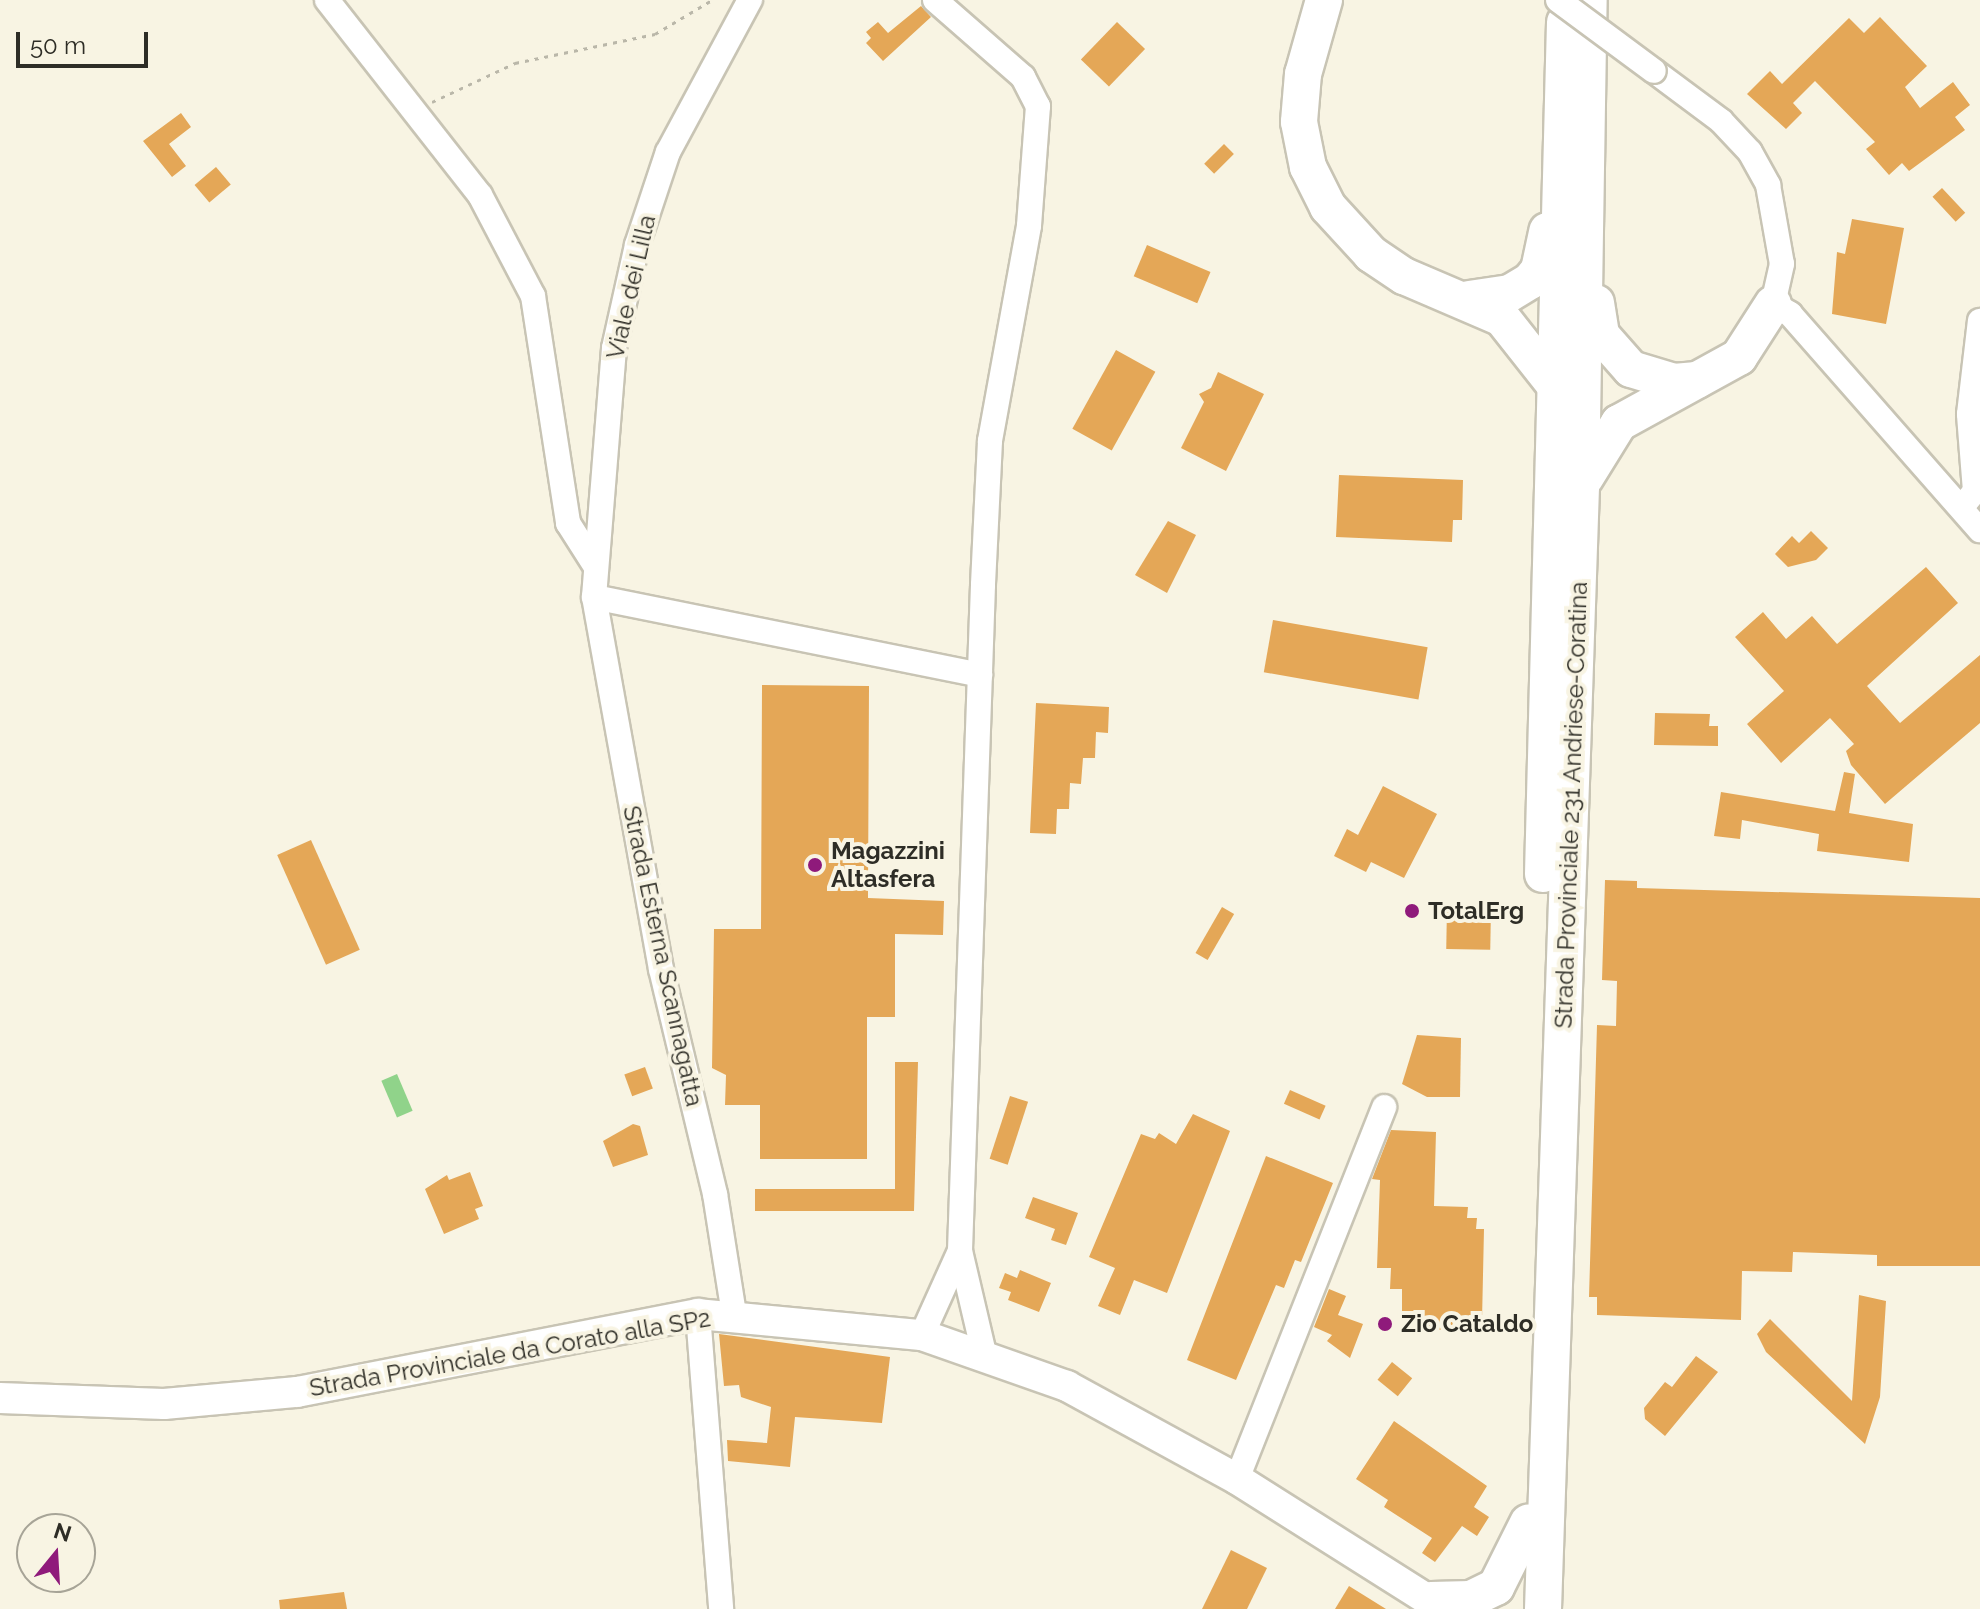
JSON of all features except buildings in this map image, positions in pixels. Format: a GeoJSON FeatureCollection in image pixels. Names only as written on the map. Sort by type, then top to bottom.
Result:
{"type":"FeatureCollection","features":[{"type":"Feature","properties":{"kind":"highway"},"geometry":{"type":"LineString","coordinates":[[1324,0],[1302,90],[1299,122],[1308,167],[1328,207],[1371,254],[1433,290],[1469,299],[1520,335],[1557,388]]}},
{"type":"Feature","properties":{"kind":"highway","name":"Strada Provinciale 231 Andriese-Coratina"},"geometry":{"type":"LineString","coordinates":[[1541,1602],[1581,486],[1576,176],[1565,0]]}},
{"type":"Feature","properties":{"kind":"highway","name":"Strada Provinciale 231 Andriese-Coratina"},"geometry":{"type":"LineString","coordinates":[[1541,1602],[1528,1523],[1557,388],[1589,0]]}},
{"type":"Feature","properties":{"kind":"highway"},"geometry":{"type":"LineString","coordinates":[[1469,299],[1510,293],[1530,281],[1543,258],[1552,197],[1576,176],[1597,183],[1601,335],[1631,369],[1674,382],[1697,380]]}},
{"type":"Feature","properties":{"kind":"highway"},"geometry":{"type":"LineString","coordinates":[[1581,486],[1619,423],[1739,357],[1773,304]]}},
{"type":"Feature","properties":{"kind":"highway"},"geometry":{"type":"LineString","coordinates":[[1437,1604],[1493,1598],[1528,1523]]}},
{"type":"Feature","properties":{"kind":"main road","name":"Strada Provinciale da Corato alla SP2"},"geometry":{"type":"LineString","coordinates":[[0,1398],[164,1404],[297,1392],[698,1314],[734,1314],[922,1335],[984,1353],[1067,1386],[1237,1479],[1437,1604]]}},
{"type":"Feature","properties":{"kind":"street"},"geometry":{"type":"LineString","coordinates":[[327,0],[480,195],[533,296],[568,523],[594,564]]}},
{"type":"Feature","properties":{"kind":"street","name":"Viale dei Lilla"},"geometry":{"type":"LineString","coordinates":[[594,597],[594,564],[614,348],[637,245],[668,152],[750,0]]}},
{"type":"Feature","properties":{"kind":"street"},"geometry":{"type":"LineString","coordinates":[[935,0],[1023,77],[1038,106],[1029,226],[990,441],[960,1251],[984,1353]]}},
{"type":"Feature","properties":{"kind":"street"},"geometry":{"type":"LineString","coordinates":[[1558,0],[1721,121],[1750,152],[1768,185],[1782,264],[1773,304],[1790,314],[1980,530]]}},
{"type":"Feature","properties":{"kind":"street"},"geometry":{"type":"LineString","coordinates":[[1962,507],[1975,491],[1969,414],[1980,321]]}},
{"type":"Feature","properties":{"kind":"street"},"geometry":{"type":"LineString","coordinates":[[594,597],[980,675]]}},
{"type":"Feature","properties":{"kind":"street","name":"Strada Esterna Scannagatta"},"geometry":{"type":"LineString","coordinates":[[594,597],[661,969],[715,1194],[734,1314]]}},
{"type":"Feature","properties":{"kind":"street"},"geometry":{"type":"LineString","coordinates":[[1237,1479],[1384,1107]]}},
{"type":"Feature","properties":{"kind":"street"},"geometry":{"type":"LineString","coordinates":[[922,1335],[960,1251]]}},
{"type":"Feature","properties":{"kind":"street"},"geometry":{"type":"LineString","coordinates":[[698,1314],[721,1609]]}},
{"type":"Feature","properties":{"kind":"path"},"geometry":{"type":"LineString","coordinates":[[415,113],[515,63],[655,34],[712,0]]}},
{"type":"Feature","properties":{"kind":"shaded area"},"geometry":{"type":"Polygon","coordinates":[[[397,1074],[413,1111],[397,1117],[381,1081],[397,1074]]]}},
{"type":"Feature","properties":{"kind":"place","name":"Magazzini Altasfera"},"geometry":{"type":"Point","coordinates":[815,865]}},
{"type":"Feature","properties":{"kind":"place","name":"TotalErg"},"geometry":{"type":"Point","coordinates":[1412,911]}},
{"type":"Feature","properties":{"kind":"place","name":"Zio Cataldo"},"geometry":{"type":"Point","coordinates":[1385,1324]}}]}
